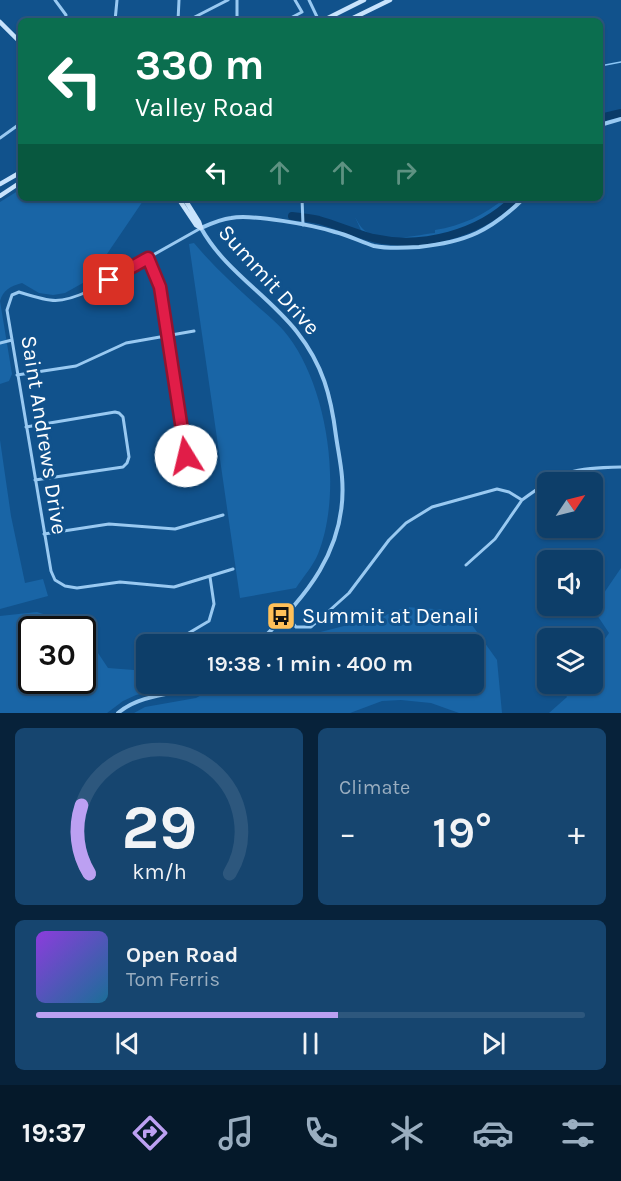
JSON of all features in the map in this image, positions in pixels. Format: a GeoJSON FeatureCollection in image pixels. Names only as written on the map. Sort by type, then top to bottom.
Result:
{"type":"FeatureCollection","features":[{"type":"Feature","properties":{"kind":"main road"},"geometry":{"type":"LineString","coordinates":[[327,18],[364,0]]}},
{"type":"Feature","properties":{"kind":"main road"},"geometry":{"type":"LineString","coordinates":[[353,18],[390,0]]}},
{"type":"Feature","properties":{"kind":"main road"},"geometry":{"type":"LineString","coordinates":[[0,22],[18,41]]}},
{"type":"Feature","properties":{"kind":"main road"},"geometry":{"type":"LineString","coordinates":[[0,184],[18,174]]}},
{"type":"Feature","properties":{"kind":"main road"},"geometry":{"type":"LineString","coordinates":[[0,196],[18,184]]}},
{"type":"Feature","properties":{"kind":"main road","name":"Summit Drive"},"geometry":{"type":"LineString","coordinates":[[180,201],[196,225],[201,228]]}},
{"type":"Feature","properties":{"kind":"main road","name":"Summit Drive"},"geometry":{"type":"LineString","coordinates":[[186,201],[201,228]]}},
{"type":"Feature","properties":{"kind":"street"},"geometry":{"type":"LineString","coordinates":[[55,0],[66,15],[66,18]]}},
{"type":"Feature","properties":{"kind":"street"},"geometry":{"type":"LineString","coordinates":[[115,18],[117,0]]}},
{"type":"Feature","properties":{"kind":"street"},"geometry":{"type":"LineString","coordinates":[[178,18],[179,0]]}},
{"type":"Feature","properties":{"kind":"street"},"geometry":{"type":"LineString","coordinates":[[193,18],[228,0]]}},
{"type":"Feature","properties":{"kind":"street"},"geometry":{"type":"LineString","coordinates":[[237,0],[237,18]]}},
{"type":"Feature","properties":{"kind":"street"},"geometry":{"type":"LineString","coordinates":[[291,18],[302,12],[295,0]]}},
{"type":"Feature","properties":{"kind":"street"},"geometry":{"type":"LineString","coordinates":[[309,0],[319,18]]}},
{"type":"Feature","properties":{"kind":"street"},"geometry":{"type":"LineString","coordinates":[[603,124],[621,119]]}},
{"type":"Feature","properties":{"kind":"street"},"geometry":{"type":"LineString","coordinates":[[0,138],[18,125]]}},
{"type":"Feature","properties":{"kind":"street"},"geometry":{"type":"LineString","coordinates":[[303,201],[303,225]]}},
{"type":"Feature","properties":{"kind":"street"},"geometry":{"type":"LineString","coordinates":[[216,456],[189,460],[186,456],[160,287],[148,258],[201,228],[231,218],[248,217],[337,232],[374,246],[398,249],[447,244],[463,240],[486,229],[503,219],[521,201]]}},
{"type":"Feature","properties":{"kind":"street","name":"Summit Drive"},"geometry":{"type":"LineString","coordinates":[[201,228],[217,253],[296,331],[311,351],[323,375],[331,401],[342,479],[341,510],[335,536],[324,566],[305,594],[287,616],[268,634]]}},
{"type":"Feature","properties":{"kind":"street","name":"Saint Andrews Drive"},"geometry":{"type":"LineString","coordinates":[[148,258],[72,298],[57,302],[39,299],[20,292],[12,295],[7,310],[51,571],[55,580],[64,586],[76,588],[120,582],[174,586],[210,577]]}},
{"type":"Feature","properties":{"kind":"street"},"geometry":{"type":"LineString","coordinates":[[17,375],[76,366],[126,343],[194,331]]}},
{"type":"Feature","properties":{"kind":"street"},"geometry":{"type":"LineString","coordinates":[[0,343],[12,340]]}},
{"type":"Feature","properties":{"kind":"street"},"geometry":{"type":"LineString","coordinates":[[26,427],[115,412],[123,417],[129,457],[123,467],[35,480]]}},
{"type":"Feature","properties":{"kind":"street"},"geometry":{"type":"LineString","coordinates":[[466,566],[495,539],[522,500],[548,480],[568,471],[621,467]]}},
{"type":"Feature","properties":{"kind":"street"},"geometry":{"type":"LineString","coordinates":[[287,616],[296,627],[311,627],[349,592],[394,534],[406,523],[432,507],[497,489],[509,492],[522,500]]}},
{"type":"Feature","properties":{"kind":"street"},"geometry":{"type":"LineString","coordinates":[[44,534],[109,524],[175,529],[223,515]]}},
{"type":"Feature","properties":{"kind":"street"},"geometry":{"type":"LineString","coordinates":[[187,634],[209,621],[214,604],[210,577],[233,569]]}},
{"type":"Feature","properties":{"kind":"street"},"geometry":{"type":"LineString","coordinates":[[118,713],[126,706],[142,700],[174,694]]}},
{"type":"Feature","properties":{"kind":"shaded area"},"geometry":{"type":"Polygon","coordinates":[[[18,191],[18,201],[143,201],[90,279],[65,293],[53,295],[39,293],[22,283],[8,289],[0,301],[0,202],[18,191]]]}},
{"type":"Feature","properties":{"kind":"shaded area"},"geometry":{"type":"Polygon","coordinates":[[[501,201],[515,201],[507,209],[472,230],[446,238],[417,242],[391,243],[365,239],[355,217],[367,232],[382,238],[391,238],[435,233],[435,230],[463,223],[501,201]]]}},
{"type":"Feature","properties":{"kind":"shaded area"},"geometry":{"type":"Polygon","coordinates":[[[194,243],[288,336],[302,358],[322,411],[330,471],[326,529],[316,558],[296,588],[240,598],[189,244],[194,243]]]}},
{"type":"Feature","properties":{"kind":"shaded area"},"geometry":{"type":"Polygon","coordinates":[[[0,301],[12,374],[9,381],[0,384],[0,301]]]}},
{"type":"Feature","properties":{"kind":"shaded area"},"geometry":{"type":"Polygon","coordinates":[[[0,440],[11,516],[25,583],[43,579],[48,596],[0,609],[0,440]]]}},
{"type":"Feature","properties":{"kind":"shaded area"},"geometry":{"type":"Polygon","coordinates":[[[621,568],[621,713],[549,713],[567,697],[565,694],[603,694],[603,642],[609,633],[598,616],[603,616],[603,594],[621,568]]]}},
{"type":"Feature","properties":{"kind":"shaded area"},"geometry":{"type":"Polygon","coordinates":[[[406,607],[462,611],[478,634],[313,634],[383,616],[406,607]]]}},
{"type":"Feature","properties":{"kind":"shaded area"},"geometry":{"type":"Polygon","coordinates":[[[37,612],[49,616],[18,616],[18,694],[96,694],[96,650],[108,668],[136,670],[136,694],[141,694],[123,701],[107,713],[0,713],[0,616],[37,612]]]}},
{"type":"Feature","properties":{"kind":"shaded area"},"geometry":{"type":"Polygon","coordinates":[[[484,642],[497,660],[502,713],[459,713],[431,703],[401,700],[382,701],[350,713],[134,713],[145,707],[196,698],[203,694],[484,694],[484,642]]]}},
{"type":"Feature","properties":{"kind":"waterway"},"geometry":{"type":"LineString","coordinates":[[603,65],[621,62]]}},
{"type":"Feature","properties":{"kind":"waterway"},"geometry":{"type":"LineString","coordinates":[[603,117],[621,113]]}},
{"type":"Feature","properties":{"kind":"waterway"},"geometry":{"type":"LineString","coordinates":[[292,216],[319,220],[373,238],[392,241],[430,240],[449,236],[485,221],[512,201]]}},
{"type":"Feature","properties":{"kind":"place","name":"Summit at Denali"},"geometry":{"type":"Point","coordinates":[281,616]}},
{"type":"Feature","properties":{"kind":"route"},"geometry":{"type":"LineString","coordinates":[[109,280],[148,258],[160,287],[186,456]]}}]}
